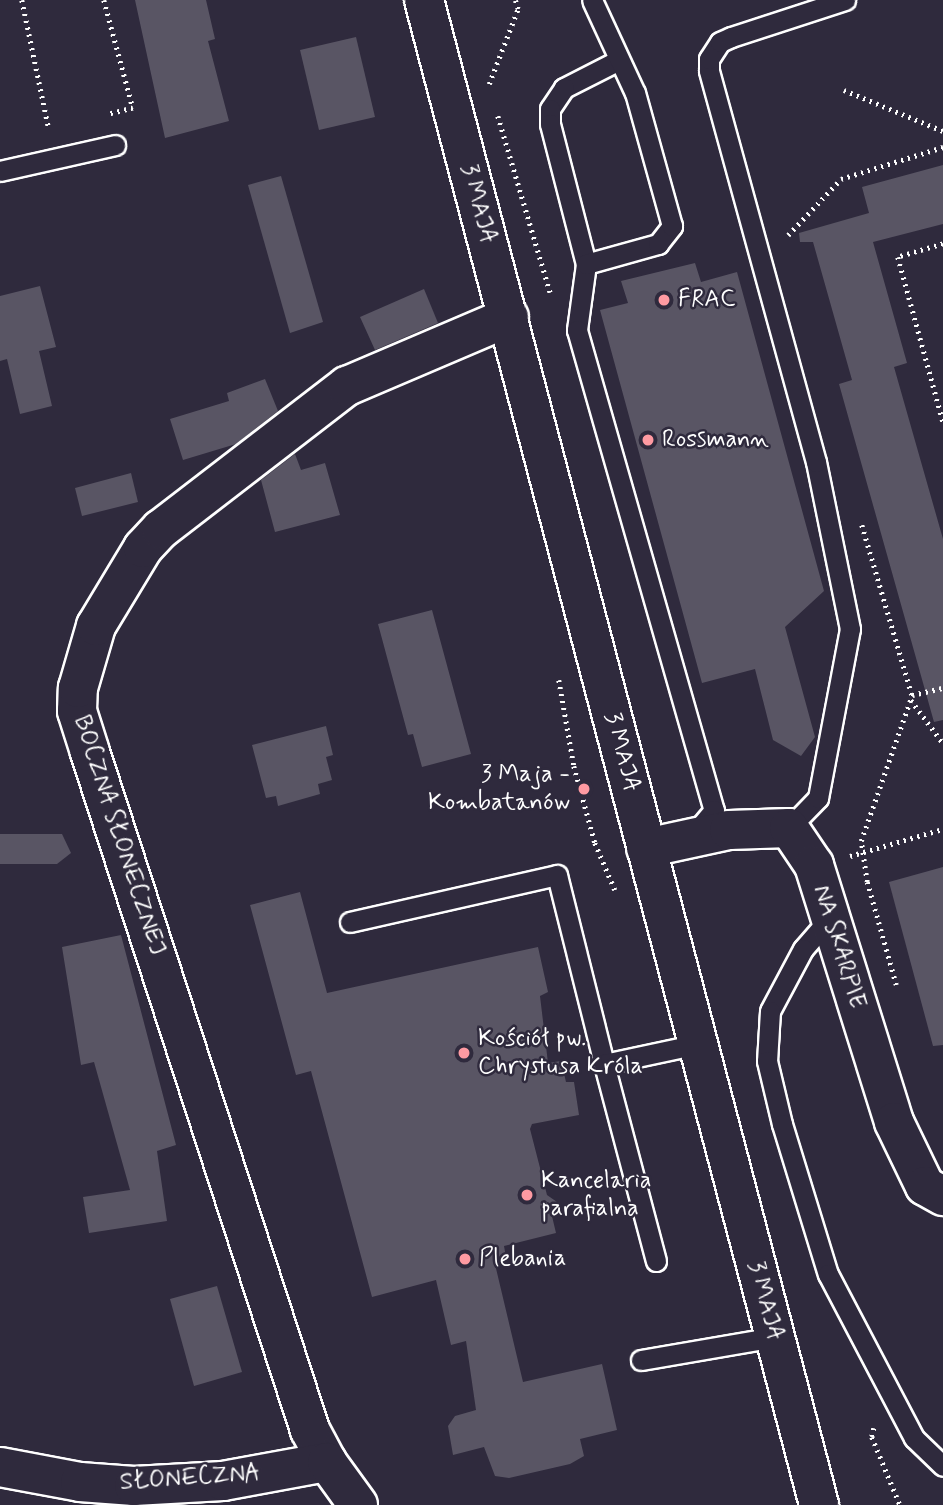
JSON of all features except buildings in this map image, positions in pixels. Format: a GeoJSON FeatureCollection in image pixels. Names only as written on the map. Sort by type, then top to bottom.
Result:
{"type":"FeatureCollection","features":[{"type":"Feature","properties":{"kind":"street","name":"3 MAJA"},"geometry":{"type":"LineString","coordinates":[[432,2],[509,317],[819,1505]]}},
{"type":"Feature","properties":{"kind":"street","name":"BOCZNA SŁONECZNEJ"},"geometry":{"type":"LineString","coordinates":[[327,1462],[310,1430],[77,711],[78,688],[96,626],[143,548],[161,528],[347,386],[509,317]]}},
{"type":"Feature","properties":{"kind":"street"},"geometry":{"type":"LineString","coordinates":[[646,848],[729,830],[789,828]]}},
{"type":"Feature","properties":{"kind":"street","name":"NA SKARPIE"},"geometry":{"type":"LineString","coordinates":[[789,828],[814,865],[894,1122],[925,1186],[943,1196]]}},
{"type":"Feature","properties":{"kind":"street"},"geometry":{"type":"LineString","coordinates":[[327,1462],[358,1505]]}},
{"type":"Feature","properties":{"kind":"street","name":"SŁONECZNA"},"geometry":{"type":"LineString","coordinates":[[0,1467],[79,1482],[134,1486],[223,1481],[327,1462]]}},
{"type":"Feature","properties":{"kind":"lane"},"geometry":{"type":"LineString","coordinates":[[586,264],[658,244],[672,226],[635,93],[592,0]]}},
{"type":"Feature","properties":{"kind":"lane"},"geometry":{"type":"LineString","coordinates":[[789,828],[818,799],[850,629],[816,462],[709,71],[709,59],[720,42],[731,37],[845,0]]}},
{"type":"Feature","properties":{"kind":"lane"},"geometry":{"type":"LineString","coordinates":[[619,60],[564,88],[550,109],[586,264],[577,330],[714,810],[691,838]]}},
{"type":"Feature","properties":{"kind":"lane"},"geometry":{"type":"LineString","coordinates":[[0,171],[115,145]]}},
{"type":"Feature","properties":{"kind":"lane"},"geometry":{"type":"LineString","coordinates":[[350,922],[557,875],[656,1261]]}},
{"type":"Feature","properties":{"kind":"lane"},"geometry":{"type":"LineString","coordinates":[[830,918],[803,949],[770,1011],[767,1061],[782,1124],[828,1273],[914,1438],[943,1466]]}},
{"type":"Feature","properties":{"kind":"lane"},"geometry":{"type":"LineString","coordinates":[[604,1064],[698,1044]]}},
{"type":"Feature","properties":{"kind":"lane"},"geometry":{"type":"LineString","coordinates":[[641,1360],[775,1337]]}},
{"type":"Feature","properties":{"kind":"path"},"geometry":{"type":"LineString","coordinates":[[22,0],[55,158]]}},
{"type":"Feature","properties":{"kind":"path"},"geometry":{"type":"LineString","coordinates":[[97,117],[133,108],[104,0]]}},
{"type":"Feature","properties":{"kind":"path"},"geometry":{"type":"LineString","coordinates":[[844,90],[943,131]]}},
{"type":"Feature","properties":{"kind":"path"},"geometry":{"type":"LineString","coordinates":[[49,130],[61,127]]}},
{"type":"Feature","properties":{"kind":"path"},"geometry":{"type":"LineString","coordinates":[[790,245],[787,231],[841,179],[943,147]]}},
{"type":"Feature","properties":{"kind":"path"},"geometry":{"type":"LineString","coordinates":[[943,244],[898,257],[943,422]]}},
{"type":"Feature","properties":{"kind":"path"},"geometry":{"type":"LineString","coordinates":[[858,511],[912,697],[943,743]]}},
{"type":"Feature","properties":{"kind":"path"},"geometry":{"type":"LineString","coordinates":[[912,697],[943,688]]}},
{"type":"Feature","properties":{"kind":"path"},"geometry":{"type":"LineString","coordinates":[[900,999],[861,841],[912,697]]}},
{"type":"Feature","properties":{"kind":"path"},"geometry":{"type":"LineString","coordinates":[[862,852],[943,829]]}},
{"type":"Feature","properties":{"kind":"place","name":"FRAC"},"geometry":{"type":"Point","coordinates":[664,300]}},
{"type":"Feature","properties":{"kind":"place","name":"Rossmann"},"geometry":{"type":"Point","coordinates":[648,440]}},
{"type":"Feature","properties":{"kind":"place","name":"3 Maja - Kombatanów"},"geometry":{"type":"Point","coordinates":[584,789]}},
{"type":"Feature","properties":{"kind":"place","name":"Kościół pw. Chrystusa Króla"},"geometry":{"type":"Point","coordinates":[464,1053]}},
{"type":"Feature","properties":{"kind":"place","name":"Kancelaria parafialna"},"geometry":{"type":"Point","coordinates":[527,1195]}},
{"type":"Feature","properties":{"kind":"place","name":"Plebania"},"geometry":{"type":"Point","coordinates":[465,1259]}}]}
